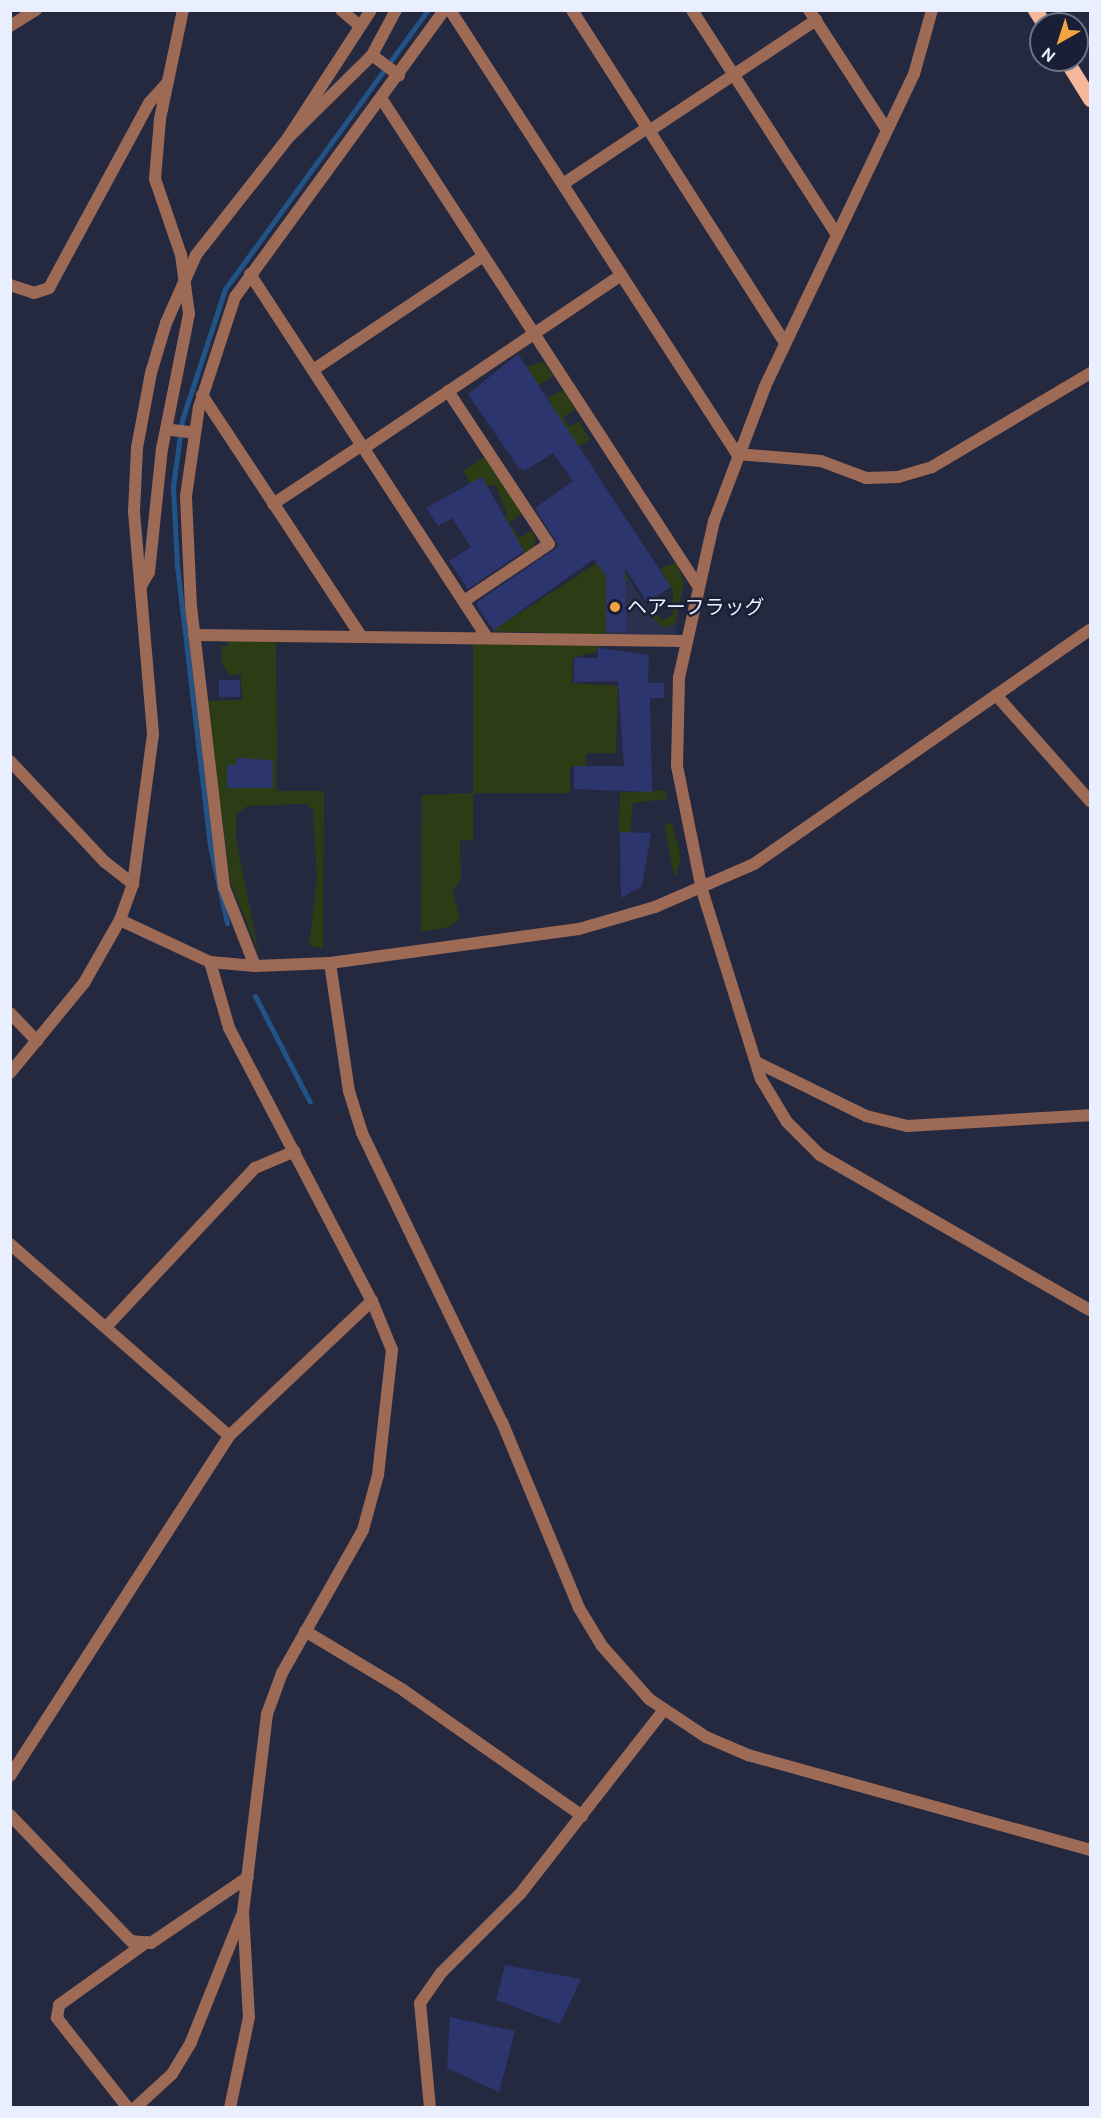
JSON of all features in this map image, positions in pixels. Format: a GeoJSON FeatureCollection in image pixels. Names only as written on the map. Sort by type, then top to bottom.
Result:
{"type":"FeatureCollection","features":[{"type":"Feature","properties":{"kind":"main road"},"geometry":{"type":"LineString","coordinates":[[1073,72],[1090,99]]}},
{"type":"Feature","properties":{"kind":"street"},"geometry":{"type":"LineString","coordinates":[[10,26],[36,10]]}},
{"type":"Feature","properties":{"kind":"street"},"geometry":{"type":"LineString","coordinates":[[141,586],[149,572],[162,448],[189,314],[186,274],[155,178],[168,82],[183,10]]}},
{"type":"Feature","properties":{"kind":"street"},"geometry":{"type":"LineString","coordinates":[[341,10],[359,26]]}},
{"type":"Feature","properties":{"kind":"street"},"geometry":{"type":"LineString","coordinates":[[10,1073],[84,983],[120,920],[134,884],[153,734],[134,512],[137,448],[152,373],[186,274],[288,138],[371,10]]}},
{"type":"Feature","properties":{"kind":"street"},"geometry":{"type":"LineString","coordinates":[[288,138],[372,55],[396,10]]}},
{"type":"Feature","properties":{"kind":"street"},"geometry":{"type":"LineString","coordinates":[[255,966],[224,887],[195,634],[186,517],[195,433],[202,395],[228,310],[250,274],[399,75],[444,10]]}},
{"type":"Feature","properties":{"kind":"street"},"geometry":{"type":"LineString","coordinates":[[450,10],[737,454]]}},
{"type":"Feature","properties":{"kind":"street"},"geometry":{"type":"LineString","coordinates":[[572,10],[785,343]]}},
{"type":"Feature","properties":{"kind":"street"},"geometry":{"type":"LineString","coordinates":[[692,10],[837,235]]}},
{"type":"Feature","properties":{"kind":"street"},"geometry":{"type":"LineString","coordinates":[[932,10],[914,74],[785,343],[737,454],[684,641],[676,751],[702,890],[756,1062],[787,1122],[820,1155],[1090,1310]]}},
{"type":"Feature","properties":{"kind":"street"},"geometry":{"type":"LineString","coordinates":[[563,184],[733,75],[812,15],[887,129]]}},
{"type":"Feature","properties":{"kind":"street"},"geometry":{"type":"LineString","coordinates":[[372,55],[399,75]]}},
{"type":"Feature","properties":{"kind":"street"},"geometry":{"type":"LineString","coordinates":[[10,285],[34,293],[49,288],[149,103],[168,82]]}},
{"type":"Feature","properties":{"kind":"street"},"geometry":{"type":"LineString","coordinates":[[381,98],[698,586]]}},
{"type":"Feature","properties":{"kind":"street"},"geometry":{"type":"LineString","coordinates":[[313,370],[483,256]]}},
{"type":"Feature","properties":{"kind":"street"},"geometry":{"type":"LineString","coordinates":[[250,274],[485,635]]}},
{"type":"Feature","properties":{"kind":"street"},"geometry":{"type":"LineString","coordinates":[[273,504],[448,391],[621,274]]}},
{"type":"Feature","properties":{"kind":"street"},"geometry":{"type":"LineString","coordinates":[[737,454],[821,461],[866,478],[898,477],[932,467],[1090,373]]}},
{"type":"Feature","properties":{"kind":"street"},"geometry":{"type":"LineString","coordinates":[[448,391],[549,544],[464,602]]}},
{"type":"Feature","properties":{"kind":"street"},"geometry":{"type":"LineString","coordinates":[[202,395],[360,635]]}},
{"type":"Feature","properties":{"kind":"street"},"geometry":{"type":"LineString","coordinates":[[172,430],[195,433]]}},
{"type":"Feature","properties":{"kind":"street"},"geometry":{"type":"LineString","coordinates":[[120,920],[210,962],[255,966],[330,963],[579,929],[702,890],[816,824],[1090,630]]}},
{"type":"Feature","properties":{"kind":"street"},"geometry":{"type":"LineString","coordinates":[[195,634],[485,635],[684,641]]}},
{"type":"Feature","properties":{"kind":"street"},"geometry":{"type":"LineString","coordinates":[[996,695],[1090,801]]}},
{"type":"Feature","properties":{"kind":"street"},"geometry":{"type":"LineString","coordinates":[[10,761],[105,862],[134,884]]}},
{"type":"Feature","properties":{"kind":"street"},"geometry":{"type":"LineString","coordinates":[[210,962],[229,1028],[372,1301],[392,1350],[378,1475],[363,1530],[305,1631],[267,1714],[243,1911],[249,2017],[230,2108]]}},
{"type":"Feature","properties":{"kind":"street"},"geometry":{"type":"LineString","coordinates":[[330,963],[349,1091],[381,1176],[502,1422],[579,1608],[602,1646],[664,1710],[706,1737],[748,1755],[1090,1850]]}},
{"type":"Feature","properties":{"kind":"street"},"geometry":{"type":"LineString","coordinates":[[10,1013],[37,1041]]}},
{"type":"Feature","properties":{"kind":"street"},"geometry":{"type":"LineString","coordinates":[[756,1062],[866,1116],[907,1126],[1090,1115]]}},
{"type":"Feature","properties":{"kind":"street"},"geometry":{"type":"LineString","coordinates":[[106,1327],[255,1168],[295,1151]]}},
{"type":"Feature","properties":{"kind":"street"},"geometry":{"type":"LineString","coordinates":[[10,1244],[229,1436]]}},
{"type":"Feature","properties":{"kind":"street"},"geometry":{"type":"LineString","coordinates":[[10,1776],[229,1436],[372,1301]]}},
{"type":"Feature","properties":{"kind":"street"},"geometry":{"type":"LineString","coordinates":[[305,1631],[403,1690],[582,1816]]}},
{"type":"Feature","properties":{"kind":"street"},"geometry":{"type":"LineString","coordinates":[[430,2108],[420,2003],[441,1973],[520,1894],[664,1710]]}},
{"type":"Feature","properties":{"kind":"street"},"geometry":{"type":"LineString","coordinates":[[10,1815],[131,1941],[147,1942]]}},
{"type":"Feature","properties":{"kind":"street"},"geometry":{"type":"LineString","coordinates":[[128,2108],[57,2018],[59,2005],[147,1942],[248,1877]]}},
{"type":"Feature","properties":{"kind":"street"},"geometry":{"type":"LineString","coordinates":[[135,2108],[172,2074],[191,2042],[243,1911]]}},
{"type":"Feature","properties":{"kind":"shaded area"},"geometry":{"type":"Polygon","coordinates":[[[618,561],[649,611],[670,627],[677,625],[674,641],[606,639],[606,584],[597,563],[618,561]]]}},
{"type":"Feature","properties":{"kind":"green space"},"geometry":{"type":"Polygon","coordinates":[[[543,361],[553,376],[537,386],[527,367],[543,361]]]}},
{"type":"Feature","properties":{"kind":"green space"},"geometry":{"type":"Polygon","coordinates":[[[563,390],[575,409],[563,418],[570,427],[578,421],[590,440],[575,449],[548,398],[563,390]]]}},
{"type":"Feature","properties":{"kind":"green space"},"geometry":{"type":"Polygon","coordinates":[[[484,457],[522,513],[509,523],[520,538],[531,531],[536,538],[534,547],[523,553],[508,526],[484,531],[507,515],[496,485],[488,486],[482,477],[471,484],[463,471],[484,457]]]}},
{"type":"Feature","properties":{"kind":"green space"},"geometry":{"type":"Polygon","coordinates":[[[618,561],[630,580],[606,584],[606,635],[492,631],[597,563],[618,561]]]}},
{"type":"Feature","properties":{"kind":"green space"},"geometry":{"type":"Polygon","coordinates":[[[676,562],[684,583],[675,624],[664,629],[648,611],[653,608],[661,620],[673,615],[673,591],[660,569],[676,562]]]}},
{"type":"Feature","properties":{"kind":"green space"},"geometry":{"type":"Polygon","coordinates":[[[276,638],[277,791],[324,791],[323,949],[309,945],[317,879],[313,810],[306,804],[247,806],[236,814],[236,840],[259,953],[230,881],[208,701],[242,700],[241,675],[229,675],[222,663],[221,646],[227,646],[228,640],[276,638]]]}},
{"type":"Feature","properties":{"kind":"green space"},"geometry":{"type":"Polygon","coordinates":[[[473,641],[598,643],[598,651],[573,658],[572,683],[618,686],[616,753],[586,753],[586,767],[570,767],[570,793],[473,793],[473,641]]]}},
{"type":"Feature","properties":{"kind":"green space"},"geometry":{"type":"Polygon","coordinates":[[[666,790],[666,799],[633,803],[630,833],[619,832],[620,793],[666,790]]]}},
{"type":"Feature","properties":{"kind":"green space"},"geometry":{"type":"Polygon","coordinates":[[[473,793],[473,840],[460,841],[461,879],[453,892],[460,919],[450,927],[421,932],[422,795],[473,793]]]}},
{"type":"Feature","properties":{"kind":"green space"},"geometry":{"type":"Polygon","coordinates":[[[672,822],[681,858],[675,878],[664,826],[672,822]]]}},
{"type":"Feature","properties":{"kind":"building"},"geometry":{"type":"Polygon","coordinates":[[[518,354],[671,587],[647,602],[625,568],[626,632],[606,632],[606,576],[594,559],[494,630],[478,608],[477,602],[559,546],[535,508],[573,481],[553,453],[525,471],[518,467],[468,394],[518,354]]]}},
{"type":"Feature","properties":{"kind":"building"},"geometry":{"type":"Polygon","coordinates":[[[482,477],[524,551],[468,589],[449,561],[471,547],[452,518],[438,526],[426,508],[482,477]]]}},
{"type":"Feature","properties":{"kind":"building"},"geometry":{"type":"Polygon","coordinates":[[[598,648],[649,655],[648,683],[664,683],[664,698],[650,698],[652,792],[574,789],[574,766],[624,766],[618,681],[574,682],[574,658],[598,658],[598,648]]]}},
{"type":"Feature","properties":{"kind":"building"},"geometry":{"type":"Polygon","coordinates":[[[219,680],[240,680],[240,697],[219,697],[219,680]]]}},
{"type":"Feature","properties":{"kind":"building"},"geometry":{"type":"Polygon","coordinates":[[[236,758],[273,760],[273,788],[227,788],[227,765],[236,765],[236,758]]]}},
{"type":"Feature","properties":{"kind":"building"},"geometry":{"type":"Polygon","coordinates":[[[620,832],[651,833],[642,886],[621,898],[620,832]]]}},
{"type":"Feature","properties":{"kind":"building"},"geometry":{"type":"Polygon","coordinates":[[[505,1965],[581,1979],[560,2024],[496,2000],[505,1965]]]}},
{"type":"Feature","properties":{"kind":"building"},"geometry":{"type":"Polygon","coordinates":[[[450,2017],[515,2031],[499,2092],[447,2068],[450,2017]]]}},
{"type":"Feature","properties":{"kind":"waterway"},"geometry":{"type":"LineString","coordinates":[[227,923],[210,846],[177,566],[173,486],[182,420],[225,289],[428,10]]}},
{"type":"Feature","properties":{"kind":"waterway"},"geometry":{"type":"LineString","coordinates":[[255,996],[310,1102]]}},
{"type":"Feature","properties":{"kind":"place","name":"ヘアーフラッグ"},"geometry":{"type":"Point","coordinates":[615,607]}}]}
